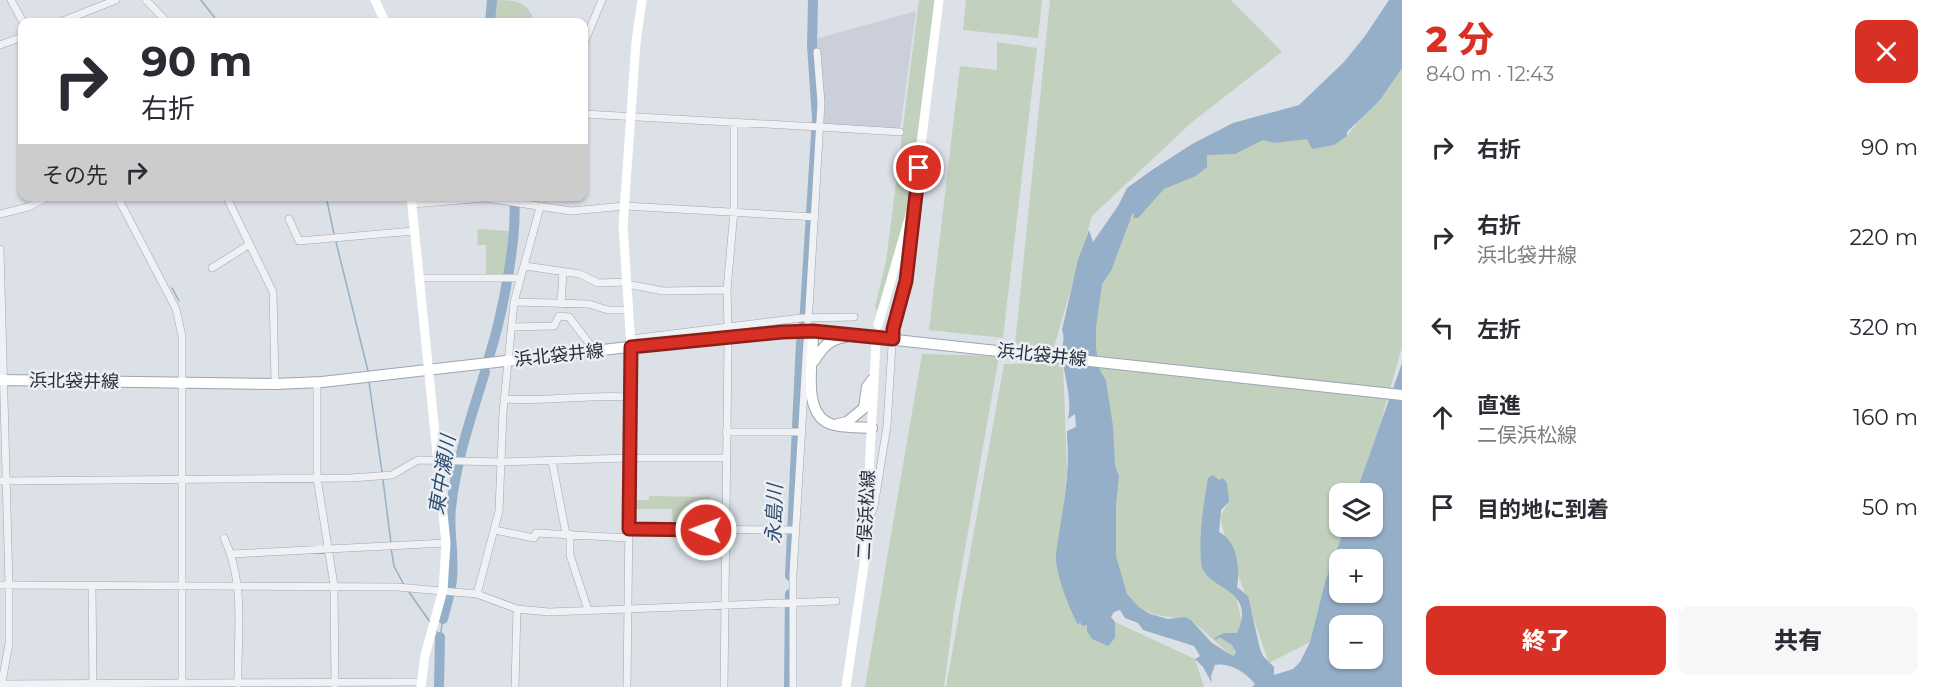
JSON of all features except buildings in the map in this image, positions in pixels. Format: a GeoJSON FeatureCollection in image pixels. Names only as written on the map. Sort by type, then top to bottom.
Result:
{"type":"FeatureCollection","features":[{"type":"Feature","properties":{"kind":"main road","name":"浜北袋井線"},"geometry":{"type":"LineString","coordinates":[[2,380],[317,383],[595,351],[631,343],[751,333],[808,322],[871,340],[897,340],[1402,395]]}},
{"type":"Feature","properties":{"kind":"main road"},"geometry":{"type":"LineString","coordinates":[[808,322],[814,361],[810,394],[813,407],[822,420],[832,425],[872,428]]}},
{"type":"Feature","properties":{"kind":"main road"},"geometry":{"type":"LineString","coordinates":[[814,361],[831,340],[871,340]]}},
{"type":"Feature","properties":{"kind":"main road"},"geometry":{"type":"LineString","coordinates":[[832,425],[847,422],[864,408],[867,387],[873,380]]}},
{"type":"Feature","properties":{"kind":"street"},"geometry":{"type":"LineString","coordinates":[[11,0],[21,18]]}},
{"type":"Feature","properties":{"kind":"street"},"geometry":{"type":"LineString","coordinates":[[70,18],[116,0]]}},
{"type":"Feature","properties":{"kind":"street"},"geometry":{"type":"LineString","coordinates":[[146,0],[163,18]]}},
{"type":"Feature","properties":{"kind":"street"},"geometry":{"type":"LineString","coordinates":[[375,0],[383,18]]}},
{"type":"Feature","properties":{"kind":"street"},"geometry":{"type":"LineString","coordinates":[[588,33],[602,0]]}},
{"type":"Feature","properties":{"kind":"street"},"geometry":{"type":"LineString","coordinates":[[627,687],[631,343],[625,206],[636,42],[642,0]]}},
{"type":"Feature","properties":{"kind":"street"},"geometry":{"type":"LineString","coordinates":[[867,524],[874,507],[887,426],[897,340],[893,329],[906,281],[939,0]]}},
{"type":"Feature","properties":{"kind":"street"},"geometry":{"type":"LineString","coordinates":[[0,45],[18,38]]}},
{"type":"Feature","properties":{"kind":"street"},"geometry":{"type":"LineString","coordinates":[[808,322],[812,216],[821,103],[817,52]]}},
{"type":"Feature","properties":{"kind":"street"},"geometry":{"type":"LineString","coordinates":[[588,114],[900,132]]}},
{"type":"Feature","properties":{"kind":"street"},"geometry":{"type":"LineString","coordinates":[[728,329],[727,290],[734,211],[734,123]]}},
{"type":"Feature","properties":{"kind":"street"},"geometry":{"type":"LineString","coordinates":[[0,214],[28,207],[40,201]]}},
{"type":"Feature","properties":{"kind":"street"},"geometry":{"type":"LineString","coordinates":[[120,201],[176,309],[182,336],[182,685]]}},
{"type":"Feature","properties":{"kind":"street"},"geometry":{"type":"LineString","coordinates":[[228,201],[273,292],[275,384]]}},
{"type":"Feature","properties":{"kind":"street"},"geometry":{"type":"LineString","coordinates":[[0,249],[3,481],[9,585],[9,644],[1,685],[421,685],[432,626],[443,590],[446,543],[412,201]]}},
{"type":"Feature","properties":{"kind":"street"},"geometry":{"type":"LineString","coordinates":[[507,201],[585,212],[625,206],[812,216]]}},
{"type":"Feature","properties":{"kind":"street"},"geometry":{"type":"LineString","coordinates":[[878,326],[913,208]]}},
{"type":"Feature","properties":{"kind":"street"},"geometry":{"type":"LineString","coordinates":[[477,594],[499,511],[504,399],[514,302],[539,212]]}},
{"type":"Feature","properties":{"kind":"street"},"geometry":{"type":"LineString","coordinates":[[289,219],[299,241],[414,231]]}},
{"type":"Feature","properties":{"kind":"street"},"geometry":{"type":"LineString","coordinates":[[212,268],[250,244]]}},
{"type":"Feature","properties":{"kind":"street"},"geometry":{"type":"LineString","coordinates":[[525,266],[580,274],[598,283],[627,283],[672,291],[727,290]]}},
{"type":"Feature","properties":{"kind":"street"},"geometry":{"type":"LineString","coordinates":[[561,304],[563,272]]}},
{"type":"Feature","properties":{"kind":"street"},"geometry":{"type":"LineString","coordinates":[[420,278],[521,278]]}},
{"type":"Feature","properties":{"kind":"street"},"geometry":{"type":"LineString","coordinates":[[514,302],[589,303],[608,310],[629,310]]}},
{"type":"Feature","properties":{"kind":"street"},"geometry":{"type":"LineString","coordinates":[[511,327],[554,326],[560,316],[569,317],[595,351]]}},
{"type":"Feature","properties":{"kind":"street"},"geometry":{"type":"LineString","coordinates":[[631,343],[728,329],[854,317]]}},
{"type":"Feature","properties":{"kind":"street","name":"二俣浜松線"},"geometry":{"type":"LineString","coordinates":[[846,687],[861,596],[867,524],[872,428],[871,340]]}},
{"type":"Feature","properties":{"kind":"street"},"geometry":{"type":"LineString","coordinates":[[724,687],[728,342]]}},
{"type":"Feature","properties":{"kind":"street"},"geometry":{"type":"LineString","coordinates":[[793,687],[791,603],[807,342]]}},
{"type":"Feature","properties":{"kind":"street"},"geometry":{"type":"LineString","coordinates":[[317,383],[317,478],[334,585],[335,685]]}},
{"type":"Feature","properties":{"kind":"street"},"geometry":{"type":"LineString","coordinates":[[504,399],[530,401],[567,397],[629,397]]}},
{"type":"Feature","properties":{"kind":"street"},"geometry":{"type":"LineString","coordinates":[[726,432],[800,432]]}},
{"type":"Feature","properties":{"kind":"street"},"geometry":{"type":"LineString","coordinates":[[3,481],[382,476],[418,460],[438,459],[500,462],[726,458]]}},
{"type":"Feature","properties":{"kind":"street"},"geometry":{"type":"LineString","coordinates":[[552,461],[568,534],[570,555],[588,610]]}},
{"type":"Feature","properties":{"kind":"street"},"geometry":{"type":"LineString","coordinates":[[629,529],[794,530]]}},
{"type":"Feature","properties":{"kind":"street"},"geometry":{"type":"LineString","coordinates":[[495,530],[534,538],[536,533],[629,538]]}},
{"type":"Feature","properties":{"kind":"street"},"geometry":{"type":"LineString","coordinates":[[224,538],[232,554],[239,584],[238,685]]}},
{"type":"Feature","properties":{"kind":"street"},"geometry":{"type":"LineString","coordinates":[[232,554],[328,547],[446,543]]}},
{"type":"Feature","properties":{"kind":"street"},"geometry":{"type":"LineString","coordinates":[[0,585],[239,584],[402,587],[477,594],[517,609],[549,612],[836,601]]}},
{"type":"Feature","properties":{"kind":"street"},"geometry":{"type":"LineString","coordinates":[[92,585],[93,685]]}},
{"type":"Feature","properties":{"kind":"street"},"geometry":{"type":"LineString","coordinates":[[515,687],[517,609]]}},
{"type":"Feature","properties":{"kind":"shaded area"},"geometry":{"type":"Polygon","coordinates":[[[916,11],[900,130],[822,124],[824,100],[815,39],[916,11]]]}},
{"type":"Feature","properties":{"kind":"green space"},"geometry":{"type":"Polygon","coordinates":[[[489,0],[507,0],[524,5],[533,18],[487,18],[489,0]]]}},
{"type":"Feature","properties":{"kind":"green space"},"geometry":{"type":"Polygon","coordinates":[[[919,0],[936,0],[905,222],[879,315],[875,307],[886,262],[919,0]]]}},
{"type":"Feature","properties":{"kind":"green space"},"geometry":{"type":"Polygon","coordinates":[[[966,0],[1042,0],[1038,38],[963,30],[966,0]]]}},
{"type":"Feature","properties":{"kind":"green space"},"geometry":{"type":"Polygon","coordinates":[[[1050,0],[1231,0],[1282,52],[1191,123],[1092,216],[1054,347],[1015,344],[1050,0]]]}},
{"type":"Feature","properties":{"kind":"green space"},"geometry":{"type":"Polygon","coordinates":[[[997,42],[1037,48],[1003,338],[929,330],[960,66],[997,70],[997,42]]]}},
{"type":"Feature","properties":{"kind":"green space"},"geometry":{"type":"Polygon","coordinates":[[[1402,66],[1402,347],[1380,425],[1360,483],[1329,483],[1329,537],[1341,537],[1337,549],[1329,549],[1329,571],[1310,642],[1269,663],[1224,534],[1220,516],[1229,502],[1219,481],[1205,573],[1236,595],[1242,624],[1233,657],[1191,620],[1155,615],[1124,600],[1104,531],[1118,472],[1086,380],[1091,297],[1129,220],[1200,154],[1284,133],[1347,136],[1402,66]]]}},
{"type":"Feature","properties":{"kind":"green space"},"geometry":{"type":"Polygon","coordinates":[[[478,229],[509,231],[504,275],[486,274],[486,245],[477,245],[478,229]]]}},
{"type":"Feature","properties":{"kind":"green space"},"geometry":{"type":"Polygon","coordinates":[[[922,354],[999,356],[954,611],[944,687],[865,687],[922,354]]]}},
{"type":"Feature","properties":{"kind":"green space"},"geometry":{"type":"Polygon","coordinates":[[[1063,363],[1067,470],[1058,563],[1108,645],[1115,622],[1195,659],[1204,687],[946,687],[1004,364],[1063,363]]]}},
{"type":"Feature","properties":{"kind":"green space"},"geometry":{"type":"Polygon","coordinates":[[[649,496],[710,497],[710,525],[673,525],[672,509],[633,509],[633,500],[649,500],[649,496]]]}},
{"type":"Feature","properties":{"kind":"water"},"geometry":{"type":"Polygon","coordinates":[[[1389,0],[1402,0],[1402,68],[1380,100],[1347,132],[1347,136],[1334,145],[1312,149],[1307,139],[1274,143],[1263,140],[1235,154],[1207,155],[1207,167],[1196,176],[1164,189],[1138,218],[1133,218],[1134,213],[1132,215],[1111,271],[1102,284],[1096,328],[1096,348],[1099,368],[1106,381],[1113,426],[1115,464],[1119,476],[1116,504],[1116,556],[1127,594],[1139,607],[1150,614],[1168,619],[1185,617],[1191,620],[1212,643],[1233,656],[1236,652],[1232,645],[1219,637],[1216,640],[1214,638],[1224,633],[1237,633],[1242,618],[1241,606],[1236,598],[1211,579],[1204,571],[1201,562],[1202,520],[1208,478],[1213,475],[1219,480],[1223,478],[1227,483],[1229,502],[1221,510],[1219,532],[1225,536],[1234,549],[1238,564],[1237,587],[1248,596],[1260,649],[1263,656],[1274,667],[1274,675],[1293,669],[1300,662],[1310,642],[1329,571],[1329,603],[1383,603],[1383,549],[1337,549],[1341,537],[1383,537],[1383,483],[1360,483],[1402,363],[1402,687],[1252,687],[1255,684],[1247,676],[1226,665],[1215,665],[1211,676],[1212,683],[1203,667],[1195,659],[1200,656],[1194,646],[1143,630],[1138,623],[1125,618],[1120,610],[1114,612],[1111,617],[1115,622],[1115,638],[1108,646],[1092,639],[1087,631],[1087,625],[1082,626],[1080,622],[1078,625],[1067,600],[1060,580],[1056,554],[1067,481],[1067,431],[1076,427],[1075,414],[1068,419],[1069,402],[1062,358],[1064,337],[1062,330],[1078,260],[1089,230],[1093,242],[1118,206],[1127,188],[1192,144],[1233,123],[1299,105],[1344,62],[1389,0]]]}},
{"type":"Feature","properties":{"kind":"waterway"},"geometry":{"type":"LineString","coordinates":[[201,0],[215,18]]}},
{"type":"Feature","properties":{"kind":"waterway","name":"東中瀬川"},"geometry":{"type":"LineString","coordinates":[[490,18],[492,0]]}},
{"type":"Feature","properties":{"kind":"waterway","name":"永島川"},"geometry":{"type":"LineString","coordinates":[[804,325],[817,118],[812,46],[813,0]]}},
{"type":"Feature","properties":{"kind":"waterway"},"geometry":{"type":"LineString","coordinates":[[327,201],[334,234]]}},
{"type":"Feature","properties":{"kind":"waterway","name":"東中瀬川"},"geometry":{"type":"LineString","coordinates":[[489,357],[508,277],[514,233],[514,201]]}},
{"type":"Feature","properties":{"kind":"waterway"},"geometry":{"type":"LineString","coordinates":[[336,242],[368,371]]}},
{"type":"Feature","properties":{"kind":"waterway"},"geometry":{"type":"LineString","coordinates":[[172,288],[179,301]]}},
{"type":"Feature","properties":{"kind":"waterway","name":"永島川"},"geometry":{"type":"LineString","coordinates":[[790,576],[801,342]]}},
{"type":"Feature","properties":{"kind":"waterway","name":"東中瀬川"},"geometry":{"type":"LineString","coordinates":[[451,587],[453,566],[450,517],[453,491],[465,439],[485,372]]}},
{"type":"Feature","properties":{"kind":"waterway"},"geometry":{"type":"LineString","coordinates":[[369,382],[382,472]]}},
{"type":"Feature","properties":{"kind":"waterway"},"geometry":{"type":"LineString","coordinates":[[383,480],[391,543]]}},
{"type":"Feature","properties":{"kind":"waterway"},"geometry":{"type":"LineString","coordinates":[[391,548],[394,566],[404,585]]}},
{"type":"Feature","properties":{"kind":"waterway"},"geometry":{"type":"LineString","coordinates":[[409,592],[430,622]]}},
{"type":"Feature","properties":{"kind":"waterway","name":"永島川"},"geometry":{"type":"LineString","coordinates":[[789,687],[790,594]]}},
{"type":"Feature","properties":{"kind":"waterway","name":"東中瀬川"},"geometry":{"type":"LineString","coordinates":[[443,619],[449,596]]}},
{"type":"Feature","properties":{"kind":"waterway"},"geometry":{"type":"LineString","coordinates":[[436,631],[440,637],[443,619]]}},
{"type":"Feature","properties":{"kind":"waterway"},"geometry":{"type":"LineString","coordinates":[[439,687],[440,637]]}},
{"type":"Feature","properties":{"kind":"route"},"geometry":{"type":"LineString","coordinates":[[706,530],[629,529],[627,498],[631,347],[751,333],[813,331],[893,339],[893,329],[906,281],[919,168]]}}]}
